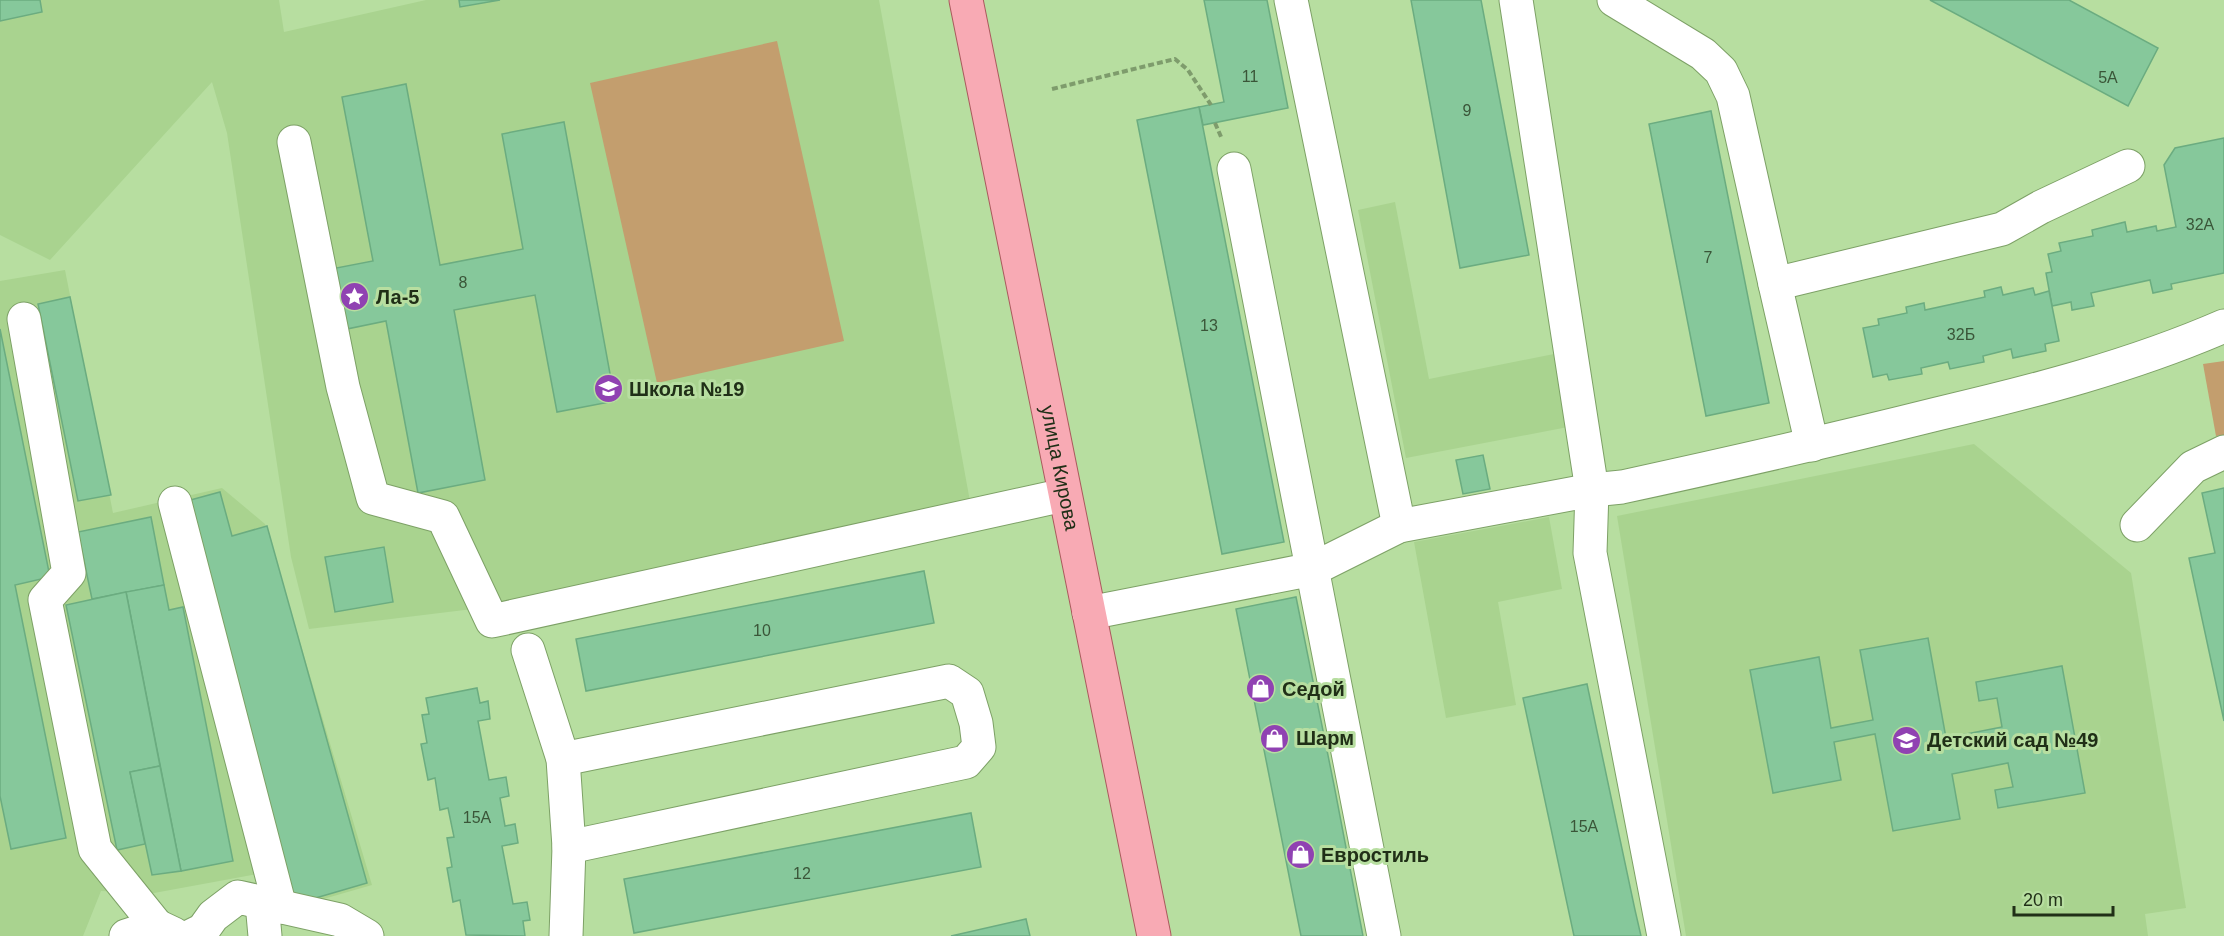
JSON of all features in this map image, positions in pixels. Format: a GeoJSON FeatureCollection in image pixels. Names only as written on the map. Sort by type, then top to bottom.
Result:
{"type":"FeatureCollection","features":[{"type":"Feature","properties":{"kind":"main road","name":"улица Кирова"},"geometry":{"type":"LineString","coordinates":[[966,0],[1154,936]]}},
{"type":"Feature","properties":{"kind":"lane"},"geometry":{"type":"LineString","coordinates":[[1291,0],[1399,526]]}},
{"type":"Feature","properties":{"kind":"lane"},"geometry":{"type":"LineString","coordinates":[[1516,0],[1592,490],[1590,553],[1664,936]]}},
{"type":"Feature","properties":{"kind":"lane"},"geometry":{"type":"LineString","coordinates":[[1614,0],[1703,54],[1721,71],[1733,96],[1812,445]]}},
{"type":"Feature","properties":{"kind":"lane"},"geometry":{"type":"LineString","coordinates":[[294,142],[343,387],[373,498],[443,517],[492,621],[1064,495]]}},
{"type":"Feature","properties":{"kind":"lane"},"geometry":{"type":"LineString","coordinates":[[1775,284],[2002,229],[2041,207],[2128,166]]}},
{"type":"Feature","properties":{"kind":"lane"},"geometry":{"type":"LineString","coordinates":[[1234,169],[1384,936]]}},
{"type":"Feature","properties":{"kind":"lane"},"geometry":{"type":"LineString","coordinates":[[24,319],[69,573],[45,600],[95,849],[164,933]]}},
{"type":"Feature","properties":{"kind":"lane"},"geometry":{"type":"LineString","coordinates":[[1089,613],[1313,569],[1399,526],[1592,490],[1622,487],[1812,445],[2032,391],[2163,353],[2224,326]]}},
{"type":"Feature","properties":{"kind":"lane"},"geometry":{"type":"LineString","coordinates":[[2137,525],[2193,467],[2224,452]]}},
{"type":"Feature","properties":{"kind":"lane"},"geometry":{"type":"LineString","coordinates":[[175,503],[271,905],[265,936]]}},
{"type":"Feature","properties":{"kind":"lane"},"geometry":{"type":"LineString","coordinates":[[528,650],[563,759],[569,848],[566,936]]}},
{"type":"Feature","properties":{"kind":"lane"},"geometry":{"type":"LineString","coordinates":[[563,759],[949,681],[967,693],[976,723],[978,747],[966,762],[569,848]]}},
{"type":"Feature","properties":{"kind":"lane"},"geometry":{"type":"LineString","coordinates":[[191,936],[203,930],[213,916],[238,897],[340,920],[368,936]]}},
{"type":"Feature","properties":{"kind":"lane"},"geometry":{"type":"LineString","coordinates":[[126,936],[164,933]]}},
{"type":"Feature","properties":{"kind":"path"},"geometry":{"type":"LineString","coordinates":[[1052,88],[1175,59],[1188,70],[1211,105]]}},
{"type":"Feature","properties":{"kind":"shaded area","name":"Школа №19"},"geometry":{"type":"Polygon","coordinates":[[[0,0],[279,0],[284,32],[426,0],[879,0],[973,518],[489,607],[309,629],[291,557],[227,133],[212,82],[50,260],[0,235],[0,0]]]}},
{"type":"Feature","properties":{"kind":"shaded area"},"geometry":{"type":"Polygon","coordinates":[[[777,41],[844,341],[657,383],[590,83],[777,41]]]}},
{"type":"Feature","properties":{"kind":"shaded area"},"geometry":{"type":"Polygon","coordinates":[[[1395,202],[1429,379],[1554,354],[1568,427],[1406,458],[1358,210],[1395,202]]]}},
{"type":"Feature","properties":{"kind":"shaded area"},"geometry":{"type":"Polygon","coordinates":[[[65,270],[113,513],[222,488],[265,524],[372,885],[292,908],[257,874],[154,893],[101,891],[83,936],[0,936],[0,281],[65,270]]]}},
{"type":"Feature","properties":{"kind":"shaded area"},"geometry":{"type":"Polygon","coordinates":[[[2224,361],[2224,435],[2216,436],[2203,364],[2224,361]]]}},
{"type":"Feature","properties":{"kind":"shaded area","name":"Детский сад №49"},"geometry":{"type":"Polygon","coordinates":[[[1974,444],[2131,573],[2186,908],[2145,914],[2148,936],[1686,936],[1617,516],[1974,444]]]}},
{"type":"Feature","properties":{"kind":"shaded area"},"geometry":{"type":"Polygon","coordinates":[[[1549,517],[1562,589],[1498,602],[1516,705],[1446,718],[1414,542],[1549,517]]]}},
{"type":"Feature","properties":{"kind":"building"},"geometry":{"type":"Polygon","coordinates":[[[0,0],[40,0],[42,12],[0,21],[0,0]]]}},
{"type":"Feature","properties":{"kind":"building"},"geometry":{"type":"Polygon","coordinates":[[[459,0],[500,0],[460,7],[459,0]]]}},
{"type":"Feature","properties":{"kind":"building"},"geometry":{"type":"Polygon","coordinates":[[[1204,0],[1267,0],[1288,108],[1203,125],[1199,107],[1224,102],[1204,0]]]}},
{"type":"Feature","properties":{"kind":"building"},"geometry":{"type":"Polygon","coordinates":[[[1411,0],[1481,0],[1529,255],[1460,268],[1411,0]]]}},
{"type":"Feature","properties":{"kind":"building"},"geometry":{"type":"Polygon","coordinates":[[[1930,0],[2069,0],[2158,48],[2128,106],[1930,0]]]}},
{"type":"Feature","properties":{"kind":"building"},"geometry":{"type":"Polygon","coordinates":[[[406,84],[440,265],[523,249],[502,134],[564,122],[615,401],[557,412],[535,295],[454,310],[485,480],[418,493],[386,321],[342,330],[331,269],[373,261],[342,97],[406,84]]]}},
{"type":"Feature","properties":{"kind":"building"},"geometry":{"type":"Polygon","coordinates":[[[1199,107],[1284,542],[1222,554],[1137,120],[1199,107]]]}},
{"type":"Feature","properties":{"kind":"building"},"geometry":{"type":"Polygon","coordinates":[[[1711,111],[1769,403],[1706,416],[1649,124],[1711,111]]]}},
{"type":"Feature","properties":{"kind":"building"},"geometry":{"type":"Polygon","coordinates":[[[2224,138],[2224,273],[2171,284],[2172,289],[2153,293],[2150,280],[2091,293],[2094,306],[2072,310],[2071,302],[2052,306],[2046,273],[2052,272],[2048,254],[2061,251],[2059,243],[2093,236],[2092,230],[2125,222],[2127,232],[2156,226],[2157,231],[2176,227],[2164,165],[2175,148],[2224,138]]]}},
{"type":"Feature","properties":{"kind":"building"},"geometry":{"type":"Polygon","coordinates":[[[2001,287],[2003,295],[2033,288],[2035,295],[2049,291],[2059,341],[2045,344],[2046,351],[2013,358],[2011,349],[1983,356],[1984,362],[1950,369],[1948,362],[1921,368],[1922,374],[1889,380],[1887,374],[1873,377],[1863,328],[1879,325],[1878,319],[1907,313],[1906,307],[1924,303],[1925,310],[1985,297],[1984,291],[2001,287]]]}},
{"type":"Feature","properties":{"kind":"building"},"geometry":{"type":"Polygon","coordinates":[[[70,297],[111,495],[78,501],[38,304],[70,297]]]}},
{"type":"Feature","properties":{"kind":"building"},"geometry":{"type":"Polygon","coordinates":[[[0,329],[50,577],[15,585],[66,838],[11,849],[0,796],[0,329]]]}},
{"type":"Feature","properties":{"kind":"building"},"geometry":{"type":"Polygon","coordinates":[[[1483,455],[1490,489],[1463,494],[1456,460],[1483,455]]]}},
{"type":"Feature","properties":{"kind":"building"},"geometry":{"type":"Polygon","coordinates":[[[2224,488],[2224,721],[2189,558],[2215,553],[2202,493],[2224,488]]]}},
{"type":"Feature","properties":{"kind":"building"},"geometry":{"type":"Polygon","coordinates":[[[220,492],[232,536],[267,526],[367,883],[295,904],[183,502],[220,492]]]}},
{"type":"Feature","properties":{"kind":"building"},"geometry":{"type":"Polygon","coordinates":[[[151,517],[164,585],[92,599],[78,532],[151,517]]]}},
{"type":"Feature","properties":{"kind":"building"},"geometry":{"type":"Polygon","coordinates":[[[384,547],[393,602],[335,612],[325,557],[384,547]]]}},
{"type":"Feature","properties":{"kind":"building"},"geometry":{"type":"Polygon","coordinates":[[[924,571],[934,623],[586,691],[576,639],[924,571]]]}},
{"type":"Feature","properties":{"kind":"building"},"geometry":{"type":"Polygon","coordinates":[[[164,585],[169,610],[183,607],[233,861],[181,871],[126,592],[164,585]]]}},
{"type":"Feature","properties":{"kind":"building"},"geometry":{"type":"Polygon","coordinates":[[[126,592],[160,766],[130,772],[145,844],[117,850],[66,605],[126,592]]]}},
{"type":"Feature","properties":{"kind":"building"},"geometry":{"type":"Polygon","coordinates":[[[1296,597],[1363,936],[1301,936],[1236,609],[1296,597]]]}},
{"type":"Feature","properties":{"kind":"building"},"geometry":{"type":"Polygon","coordinates":[[[1928,638],[1946,738],[2002,727],[1997,698],[1979,701],[1976,682],[2062,666],[2085,793],[1998,808],[1995,790],[2013,787],[2008,763],[1952,774],[1960,819],[1893,831],[1875,734],[1834,742],[1841,780],[1773,793],[1750,670],[1819,657],[1831,728],[1873,720],[1860,650],[1928,638]]]}},
{"type":"Feature","properties":{"kind":"building"},"geometry":{"type":"Polygon","coordinates":[[[1587,684],[1641,936],[1574,936],[1523,698],[1587,684]]]}},
{"type":"Feature","properties":{"kind":"building"},"geometry":{"type":"Polygon","coordinates":[[[477,688],[480,703],[488,701],[490,719],[478,721],[489,780],[506,777],[509,796],[500,798],[505,826],[515,824],[518,843],[502,846],[513,904],[527,902],[530,920],[523,921],[525,936],[466,935],[460,900],[453,902],[447,868],[452,867],[447,838],[454,837],[448,808],[440,810],[435,778],[428,780],[421,744],[427,743],[422,715],[429,714],[426,698],[477,688]]]}},
{"type":"Feature","properties":{"kind":"building"},"geometry":{"type":"Polygon","coordinates":[[[160,766],[181,871],[152,875],[130,772],[160,766]]]}},
{"type":"Feature","properties":{"kind":"building"},"geometry":{"type":"Polygon","coordinates":[[[971,813],[981,867],[634,933],[624,879],[971,813]]]}},
{"type":"Feature","properties":{"kind":"building"},"geometry":{"type":"Polygon","coordinates":[[[1026,919],[1030,936],[951,936],[1026,919]]]}},
{"type":"Feature","properties":{"kind":"place","name":"Ла-5"},"geometry":{"type":"Point","coordinates":[355,297]}},
{"type":"Feature","properties":{"kind":"place","name":"Школа №19"},"geometry":{"type":"Point","coordinates":[608,389]}},
{"type":"Feature","properties":{"kind":"place","name":"Седой"},"geometry":{"type":"Point","coordinates":[1261,689]}},
{"type":"Feature","properties":{"kind":"place","name":"Шарм"},"geometry":{"type":"Point","coordinates":[1275,738]}},
{"type":"Feature","properties":{"kind":"place","name":"Детский сад №49"},"geometry":{"type":"Point","coordinates":[1906,740]}},
{"type":"Feature","properties":{"kind":"place","name":"Евростиль"},"geometry":{"type":"Point","coordinates":[1300,855]}}]}
